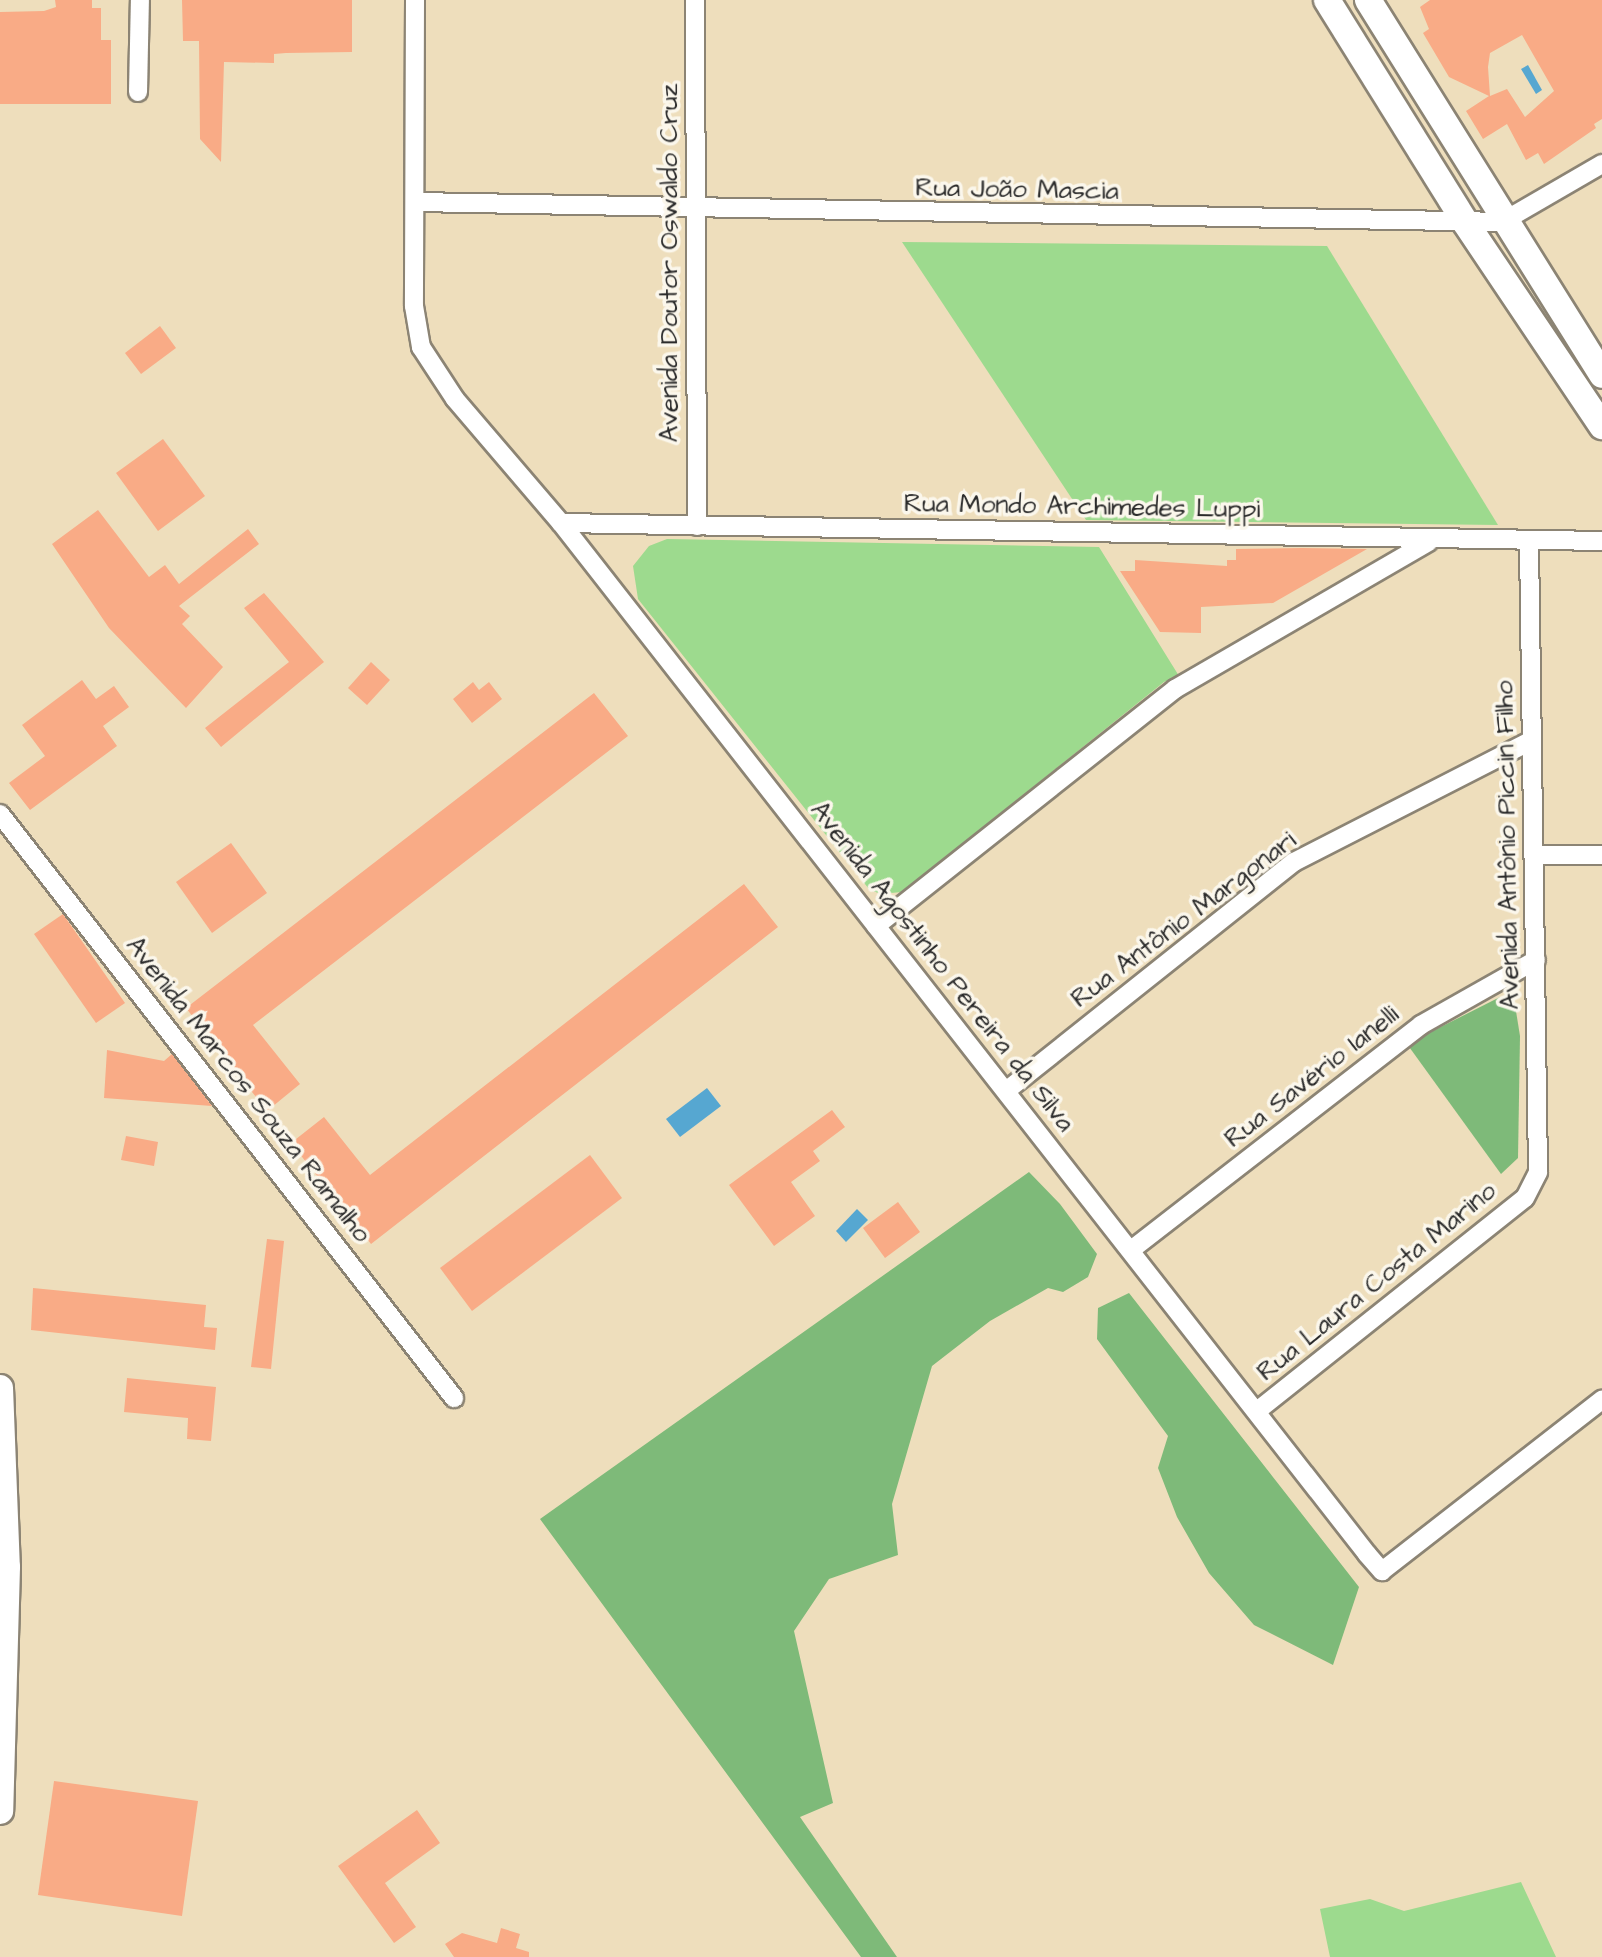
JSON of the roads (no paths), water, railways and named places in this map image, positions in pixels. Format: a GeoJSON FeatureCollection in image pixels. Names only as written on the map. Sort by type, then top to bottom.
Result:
{"type":"FeatureCollection","features":[{"type":"Feature","properties":{"kind":"street"},"geometry":{"type":"LineString","coordinates":[[138,92],[140,0]]}},
{"type":"Feature","properties":{"kind":"street","name":"Avenida Agostinho Pereira da Silva"},"geometry":{"type":"LineString","coordinates":[[415,0],[414,306],[421,347],[455,399],[561,523],[1382,1571],[1602,1400]]}},
{"type":"Feature","properties":{"kind":"street","name":"Avenida Doutor Oswaldo Cruz"},"geometry":{"type":"LineString","coordinates":[[695,0],[697,526]]}},
{"type":"Feature","properties":{"kind":"street"},"geometry":{"type":"LineString","coordinates":[[1327,0],[1465,222],[1602,426]]}},
{"type":"Feature","properties":{"kind":"street"},"geometry":{"type":"LineString","coordinates":[[1368,0],[1502,222],[1602,375]]}},
{"type":"Feature","properties":{"kind":"street"},"geometry":{"type":"LineString","coordinates":[[1502,222],[1602,164]]}},
{"type":"Feature","properties":{"kind":"street","name":"Rua João Mascia"},"geometry":{"type":"LineString","coordinates":[[415,202],[694,211],[1502,222]]}},
{"type":"Feature","properties":{"kind":"street","name":"Rua Mondo Archimedes Luppi"},"geometry":{"type":"LineString","coordinates":[[561,523],[1432,541],[1602,541]]}},
{"type":"Feature","properties":{"kind":"street"},"geometry":{"type":"LineString","coordinates":[[876,926],[1175,689],[1432,541]]}},
{"type":"Feature","properties":{"kind":"street","name":"Avenida Antônio Piccin Filho"},"geometry":{"type":"LineString","coordinates":[[1529,542],[1541,1147]]}},
{"type":"Feature","properties":{"kind":"street","name":"Rua Antônio Margonari"},"geometry":{"type":"LineString","coordinates":[[1006,1091],[1294,862],[1532,740]]}},
{"type":"Feature","properties":{"kind":"street","name":"Avenida Marcos Souza Ramalho"},"geometry":{"type":"LineString","coordinates":[[0,814],[454,1398]]}},
{"type":"Feature","properties":{"kind":"street"},"geometry":{"type":"LineString","coordinates":[[1535,855],[1602,855]]}},
{"type":"Feature","properties":{"kind":"street","name":"Rua Savério Ianelli"},"geometry":{"type":"LineString","coordinates":[[1131,1250],[1421,1025],[1536,960]]}},
{"type":"Feature","properties":{"kind":"street","name":"Rua Laura Costa Marino"},"geometry":{"type":"LineString","coordinates":[[1257,1411],[1525,1198],[1538,1172],[1541,1147]]}},
{"type":"Feature","properties":{"kind":"street"},"geometry":{"type":"LineString","coordinates":[[0,1388],[7,1583],[0,1811]]}},
{"type":"Feature","properties":{"kind":"water"},"geometry":{"type":"Polygon","coordinates":[[[1528,65],[1542,90],[1536,94],[1521,69],[1528,65]]]}},
{"type":"Feature","properties":{"kind":"water"},"geometry":{"type":"Polygon","coordinates":[[[707,1088],[721,1106],[680,1137],[666,1119],[707,1088]]]}},
{"type":"Feature","properties":{"kind":"water"},"geometry":{"type":"Polygon","coordinates":[[[857,1209],[868,1220],[846,1242],[836,1231],[857,1209]]]}}]}
